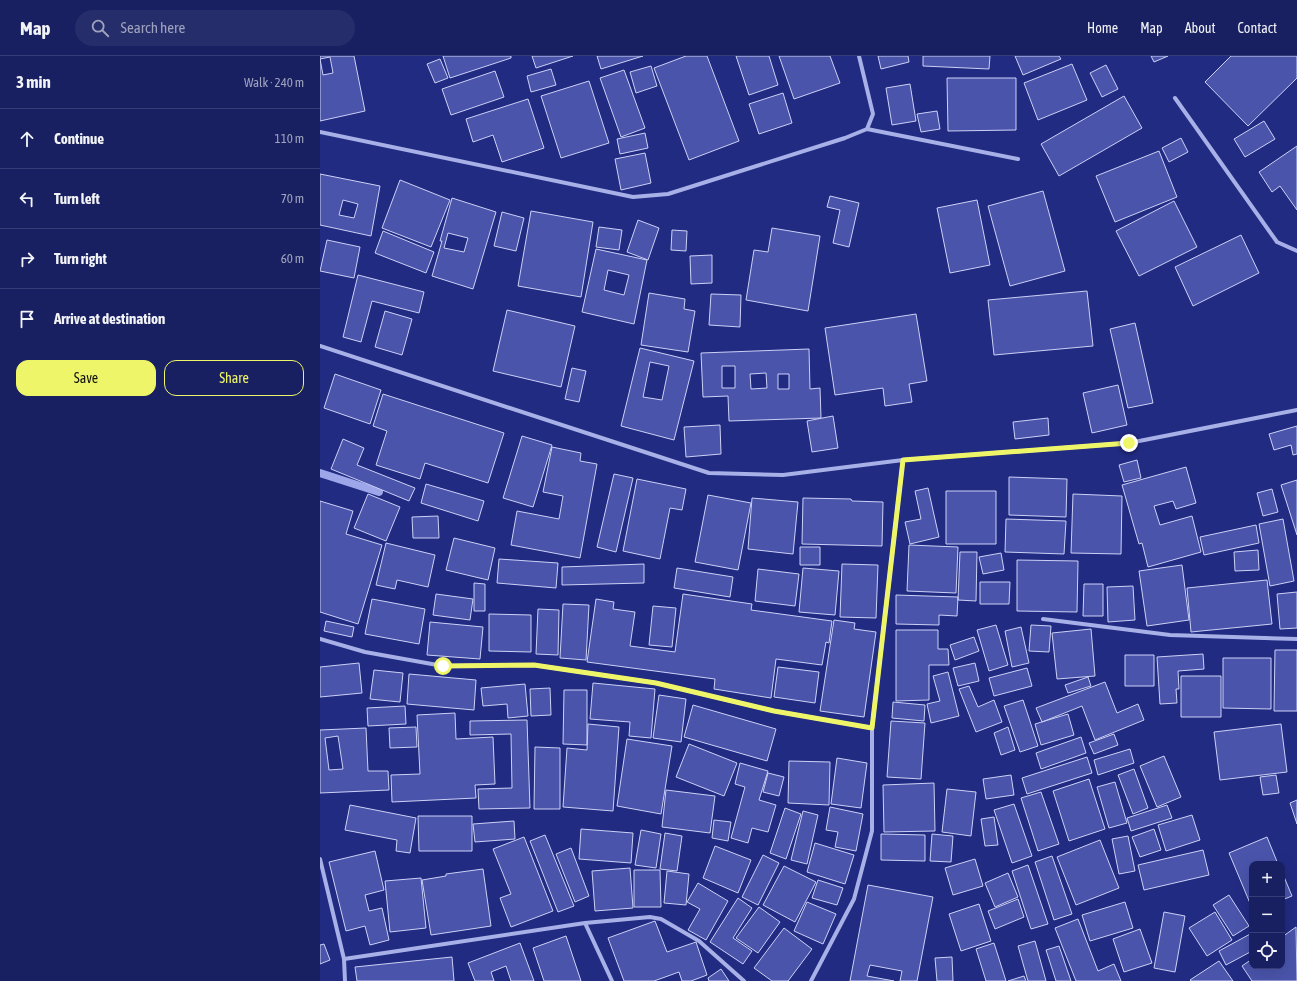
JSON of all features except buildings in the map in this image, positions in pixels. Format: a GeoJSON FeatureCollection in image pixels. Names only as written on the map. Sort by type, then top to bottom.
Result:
{"type":"FeatureCollection","features":[{"type":"Feature","properties":{"kind":"street"},"geometry":{"type":"LineString","coordinates":[[859,56],[873,114],[867,129]]}},
{"type":"Feature","properties":{"kind":"street"},"geometry":{"type":"LineString","coordinates":[[1175,98],[1277,242],[1297,251]]}},
{"type":"Feature","properties":{"kind":"street"},"geometry":{"type":"LineString","coordinates":[[320,132],[633,197],[668,194],[845,138],[867,129],[1018,159]]}},
{"type":"Feature","properties":{"kind":"street"},"geometry":{"type":"LineString","coordinates":[[320,346],[709,473],[783,475],[903,460],[1129,443],[1297,410]]}},
{"type":"Feature","properties":{"kind":"street"},"geometry":{"type":"LineString","coordinates":[[811,981],[854,899],[872,831],[872,728],[903,460]]}},
{"type":"Feature","properties":{"kind":"street"},"geometry":{"type":"LineString","coordinates":[[1043,619],[1170,636],[1297,639]]}},
{"type":"Feature","properties":{"kind":"street"},"geometry":{"type":"LineString","coordinates":[[320,640],[365,652],[443,666],[534,665],[656,683],[774,711],[872,728]]}},
{"type":"Feature","properties":{"kind":"street"},"geometry":{"type":"LineString","coordinates":[[320,859],[344,959],[345,981]]}},
{"type":"Feature","properties":{"kind":"street"},"geometry":{"type":"LineString","coordinates":[[344,959],[585,923],[650,918],[662,919],[700,941],[744,981]]}},
{"type":"Feature","properties":{"kind":"street"},"geometry":{"type":"LineString","coordinates":[[585,923],[612,981]]}},
{"type":"Feature","properties":{"kind":"waterway"},"geometry":{"type":"LineString","coordinates":[[320,473],[379,492]]}},
{"type":"Feature","properties":{"kind":"route"},"geometry":{"type":"LineString","coordinates":[[443,666],[534,665],[656,683],[774,711],[872,728],[903,460],[1129,443]]}}]}
